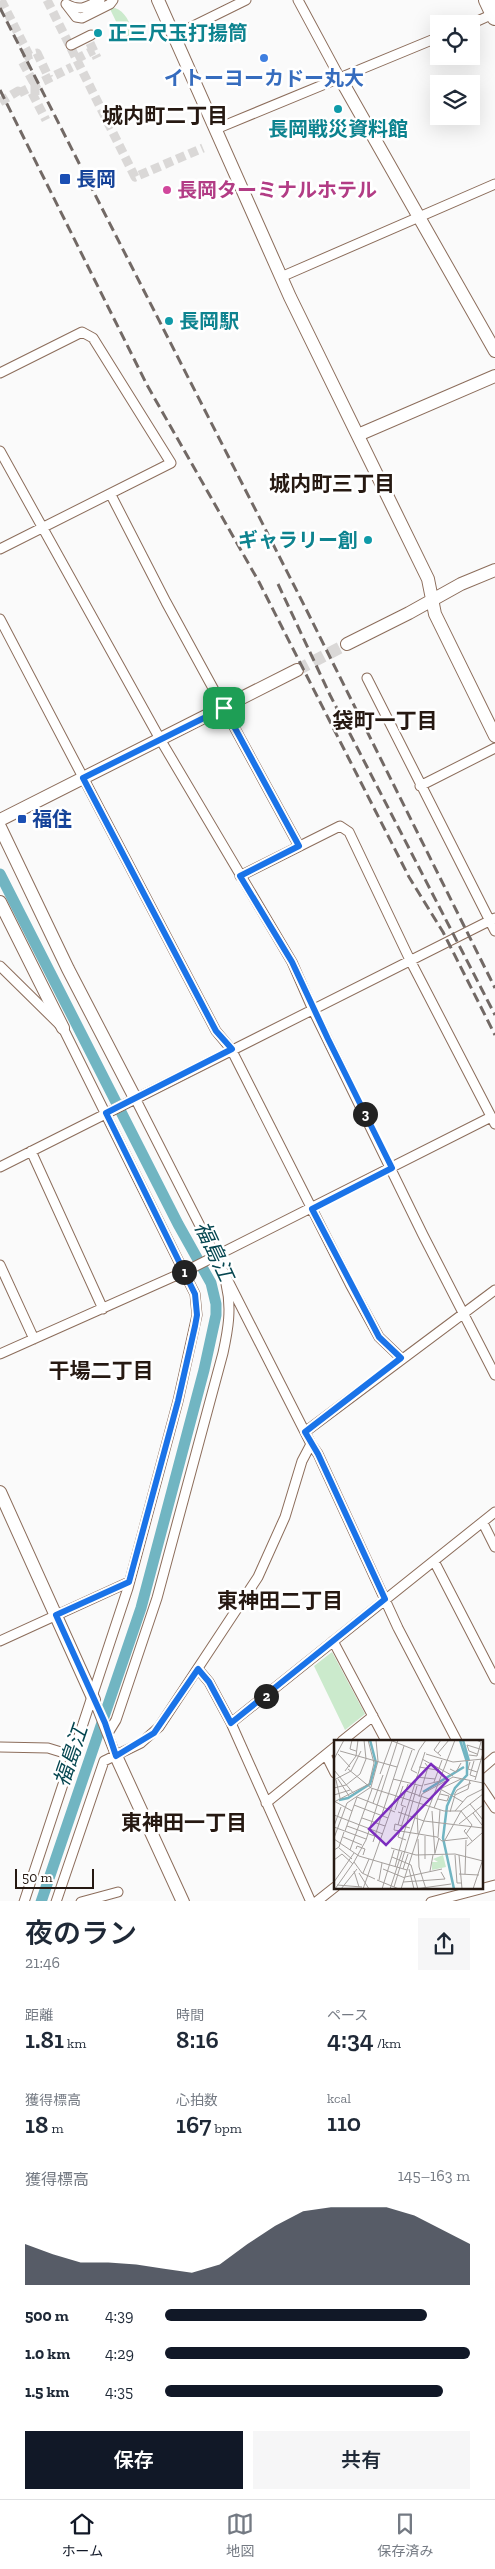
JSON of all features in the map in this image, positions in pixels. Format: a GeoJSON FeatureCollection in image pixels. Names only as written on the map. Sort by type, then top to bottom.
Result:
{"type":"FeatureCollection","features":[{"type":"Feature","properties":{"kind":"street"},"geometry":{"type":"LineString","coordinates":[[65,2],[75,9],[82,9],[100,0]]}},
{"type":"Feature","properties":{"kind":"street"},"geometry":{"type":"LineString","coordinates":[[65,2],[76,17],[82,18],[110,4],[113,0]]}},
{"type":"Feature","properties":{"kind":"street"},"geometry":{"type":"LineString","coordinates":[[158,0],[281,277],[428,579],[435,614],[495,736]]}},
{"type":"Feature","properties":{"kind":"street"},"geometry":{"type":"LineString","coordinates":[[175,36],[246,0]]}},
{"type":"Feature","properties":{"kind":"street"},"geometry":{"type":"LineString","coordinates":[[298,0],[340,78],[495,351]]}},
{"type":"Feature","properties":{"kind":"street"},"geometry":{"type":"LineString","coordinates":[[480,19],[493,11]]}},
{"type":"Feature","properties":{"kind":"street"},"geometry":{"type":"LineString","coordinates":[[71,45],[89,38]]}},
{"type":"Feature","properties":{"kind":"street"},"geometry":{"type":"LineString","coordinates":[[216,129],[430,41]]}},
{"type":"Feature","properties":{"kind":"street"},"geometry":{"type":"LineString","coordinates":[[281,277],[495,184]]}},
{"type":"Feature","properties":{"kind":"street"},"geometry":{"type":"LineString","coordinates":[[0,373],[82,332],[93,338],[171,463],[111,495],[0,549]]}},
{"type":"Feature","properties":{"kind":"street"},"geometry":{"type":"LineString","coordinates":[[358,435],[495,376]]}},
{"type":"Feature","properties":{"kind":"street"},"geometry":{"type":"LineString","coordinates":[[0,451],[160,739],[292,962],[313,1010],[495,1375]]}},
{"type":"Feature","properties":{"kind":"street"},"geometry":{"type":"LineString","coordinates":[[111,495],[299,846]]}},
{"type":"Feature","properties":{"kind":"street"},"geometry":{"type":"LineString","coordinates":[[347,644],[461,584],[495,570]]}},
{"type":"Feature","properties":{"kind":"street"},"geometry":{"type":"LineString","coordinates":[[0,619],[216,1031],[232,1049],[379,1337],[401,1358]]}},
{"type":"Feature","properties":{"kind":"street"},"geometry":{"type":"LineString","coordinates":[[0,820],[297,670]]}},
{"type":"Feature","properties":{"kind":"street"},"geometry":{"type":"LineString","coordinates":[[367,678],[420,786],[492,919],[495,931]]}},
{"type":"Feature","properties":{"kind":"street"},"geometry":{"type":"LineString","coordinates":[[420,786],[495,748]]}},
{"type":"Feature","properties":{"kind":"street"},"geometry":{"type":"LineString","coordinates":[[0,1354],[188,1270],[392,1168],[493,1120],[410,960],[349,832],[340,826],[240,876]]}},
{"type":"Feature","properties":{"kind":"street"},"geometry":{"type":"LineString","coordinates":[[0,827],[68,969],[213,1257],[223,1269],[311,1444],[318,1454],[385,1599],[456,1740]]}},
{"type":"Feature","properties":{"kind":"street"},"geometry":{"type":"LineString","coordinates":[[0,902],[63,1028],[109,1112],[188,1270],[195,1294],[197,1315],[178,1401],[129,1582],[99,1680],[24,1901]]}},
{"type":"Feature","properties":{"kind":"street"},"geometry":{"type":"LineString","coordinates":[[0,1167],[410,960],[448,943],[492,919]]}},
{"type":"Feature","properties":{"kind":"street"},"geometry":{"type":"LineString","coordinates":[[0,966],[63,1028]]}},
{"type":"Feature","properties":{"kind":"street"},"geometry":{"type":"LineString","coordinates":[[31,1151],[103,1309]]}},
{"type":"Feature","properties":{"kind":"street"},"geometry":{"type":"LineString","coordinates":[[0,1265],[34,1338]]}},
{"type":"Feature","properties":{"kind":"street"},"geometry":{"type":"LineString","coordinates":[[108,1733],[116,1720],[157,1598],[223,1353],[229,1326],[230,1305],[223,1269]]}},
{"type":"Feature","properties":{"kind":"street"},"geometry":{"type":"LineString","coordinates":[[305,1432],[401,1358],[495,1290]]}},
{"type":"Feature","properties":{"kind":"street"},"geometry":{"type":"LineString","coordinates":[[56,1901],[104,1761],[116,1756],[154,1733],[198,1669],[258,1577],[273,1548],[285,1517],[302,1461],[311,1444]]}},
{"type":"Feature","properties":{"kind":"street"},"geometry":{"type":"LineString","coordinates":[[0,1492],[105,1723],[116,1756],[183,1901]]}},
{"type":"Feature","properties":{"kind":"street"},"geometry":{"type":"LineString","coordinates":[[231,1723],[495,1512]]}},
{"type":"Feature","properties":{"kind":"street"},"geometry":{"type":"LineString","coordinates":[[483,1523],[495,1547]]}},
{"type":"Feature","properties":{"kind":"street"},"geometry":{"type":"LineString","coordinates":[[434,1561],[495,1679]]}},
{"type":"Feature","properties":{"kind":"street"},"geometry":{"type":"LineString","coordinates":[[0,1641],[129,1582]]}},
{"type":"Feature","properties":{"kind":"street"},"geometry":{"type":"LineString","coordinates":[[333,1641],[385,1740]]}},
{"type":"Feature","properties":{"kind":"street"},"geometry":{"type":"LineString","coordinates":[[198,1669],[209,1682],[231,1723],[311,1901]]}},
{"type":"Feature","properties":{"kind":"street"},"geometry":{"type":"LineString","coordinates":[[344,1740],[373,1716]]}},
{"type":"Feature","properties":{"kind":"street"},"geometry":{"type":"LineString","coordinates":[[0,1747],[48,1748],[74,1756]]}},
{"type":"Feature","properties":{"kind":"street"},"geometry":{"type":"LineString","coordinates":[[266,1802],[334,1748]]}},
{"type":"Feature","properties":{"kind":"street"},"geometry":{"type":"LineString","coordinates":[[326,1755],[334,1771]]}},
{"type":"Feature","properties":{"kind":"street"},"geometry":{"type":"LineString","coordinates":[[482,1767],[495,1757]]}},
{"type":"Feature","properties":{"kind":"street"},"geometry":{"type":"LineString","coordinates":[[482,1788],[495,1808]]}},
{"type":"Feature","properties":{"kind":"street"},"geometry":{"type":"LineString","coordinates":[[482,1888],[495,1885]]}},
{"type":"Feature","properties":{"kind":"street"},"geometry":{"type":"LineString","coordinates":[[317,1901],[334,1889]]}},
{"type":"Feature","properties":{"kind":"street"},"geometry":{"type":"LineString","coordinates":[[435,1901],[480,1889]]}},
{"type":"Feature","properties":{"kind":"street"},"geometry":{"type":"LineString","coordinates":[[85,1901],[118,1892]]}},
{"type":"Feature","properties":{"kind":"green space"},"geometry":{"type":"Polygon","coordinates":[[[115,8],[123,13],[131,27],[131,37],[127,44],[110,9],[115,8]]]}},
{"type":"Feature","properties":{"kind":"green space"},"geometry":{"type":"Polygon","coordinates":[[[332,1652],[365,1714],[345,1730],[314,1666],[332,1652]]]}},
{"type":"Feature","properties":{"kind":"waterway","name":"福島江"},"geometry":{"type":"LineString","coordinates":[[0,874],[178,1224],[211,1283],[216,1304],[216,1315],[204,1370],[141,1608],[41,1901]]}},
{"type":"Feature","properties":{"kind":"tunnel"},"geometry":{"type":"LineString","coordinates":[[1,0],[29,55]]}},
{"type":"Feature","properties":{"kind":"tunnel"},"geometry":{"type":"LineString","coordinates":[[47,0],[135,177],[203,148]]}},
{"type":"Feature","properties":{"kind":"tunnel"},"geometry":{"type":"LineString","coordinates":[[90,43],[97,58]]}},
{"type":"Feature","properties":{"kind":"tunnel"},"geometry":{"type":"LineString","coordinates":[[76,59],[94,50]]}},
{"type":"Feature","properties":{"kind":"tunnel"},"geometry":{"type":"LineString","coordinates":[[35,95],[35,85],[22,61],[29,55],[37,53],[49,78]]}},
{"type":"Feature","properties":{"kind":"tunnel"},"geometry":{"type":"LineString","coordinates":[[19,93],[72,67]]}},
{"type":"Feature","properties":{"kind":"tunnel"},"geometry":{"type":"LineString","coordinates":[[0,102],[18,91],[21,92]]}},
{"type":"Feature","properties":{"kind":"tunnel"},"geometry":{"type":"LineString","coordinates":[[32,93],[46,120]]}},
{"type":"Feature","properties":{"kind":"tunnel"},"geometry":{"type":"LineString","coordinates":[[297,670],[347,644]]}},
{"type":"Feature","properties":{"kind":"railway"},"geometry":{"type":"LineString","coordinates":[[0,8],[305,607],[495,988]]}},
{"type":"Feature","properties":{"kind":"railway"},"geometry":{"type":"LineString","coordinates":[[0,90],[147,385],[259,582],[409,877],[443,932],[495,1035]]}},
{"type":"Feature","properties":{"kind":"railway"},"geometry":{"type":"LineString","coordinates":[[278,584],[330,695],[495,1015]]}},
{"type":"Feature","properties":{"kind":"place","name":"正三尺玉打揚筒"},"geometry":{"type":"Point","coordinates":[98,33]}},
{"type":"Feature","properties":{"kind":"place","name":"イトーヨーカドー丸大"},"geometry":{"type":"Point","coordinates":[264,58]}},
{"type":"Feature","properties":{"kind":"place","name":"長岡戦災資料館"},"geometry":{"type":"Point","coordinates":[338,109]}},
{"type":"Feature","properties":{"kind":"place","name":"長岡"},"geometry":{"type":"Point","coordinates":[65,179]}},
{"type":"Feature","properties":{"kind":"place","name":"長岡ターミナルホテル"},"geometry":{"type":"Point","coordinates":[167,190]}},
{"type":"Feature","properties":{"kind":"place","name":"長岡駅"},"geometry":{"type":"Point","coordinates":[169,321]}},
{"type":"Feature","properties":{"kind":"place","name":"ギャラリー創"},"geometry":{"type":"Point","coordinates":[368,540]}},
{"type":"Feature","properties":{"kind":"place","name":"福住"},"geometry":{"type":"Point","coordinates":[22,819]}},
{"type":"Feature","properties":{"kind":"district","name":"城内町二丁目"},"geometry":{"type":"Point","coordinates":[165,116]}},
{"type":"Feature","properties":{"kind":"district","name":"城内町三丁目"},"geometry":{"type":"Point","coordinates":[332,484]}},
{"type":"Feature","properties":{"kind":"district","name":"袋町一丁目"},"geometry":{"type":"Point","coordinates":[385,721]}},
{"type":"Feature","properties":{"kind":"district","name":"干場二丁目"},"geometry":{"type":"Point","coordinates":[101,1371]}},
{"type":"Feature","properties":{"kind":"district","name":"東神田二丁目"},"geometry":{"type":"Point","coordinates":[280,1601]}},
{"type":"Feature","properties":{"kind":"district","name":"東神田一丁目"},"geometry":{"type":"Point","coordinates":[184,1823]}},
{"type":"Feature","properties":{"kind":"route"},"geometry":{"type":"LineString","coordinates":[[224,708],[299,846],[240,876],[292,962],[313,1010],[392,1168],[312,1209],[379,1337],[401,1358],[305,1432],[318,1454],[370,1571],[385,1599],[231,1723],[209,1682],[198,1669],[159,1728],[141,1743],[116,1756],[105,1723],[56,1615],[129,1582],[178,1401],[195,1326],[197,1304],[195,1294],[106,1113],[232,1049],[216,1031],[83,778],[224,708]]}}]}
